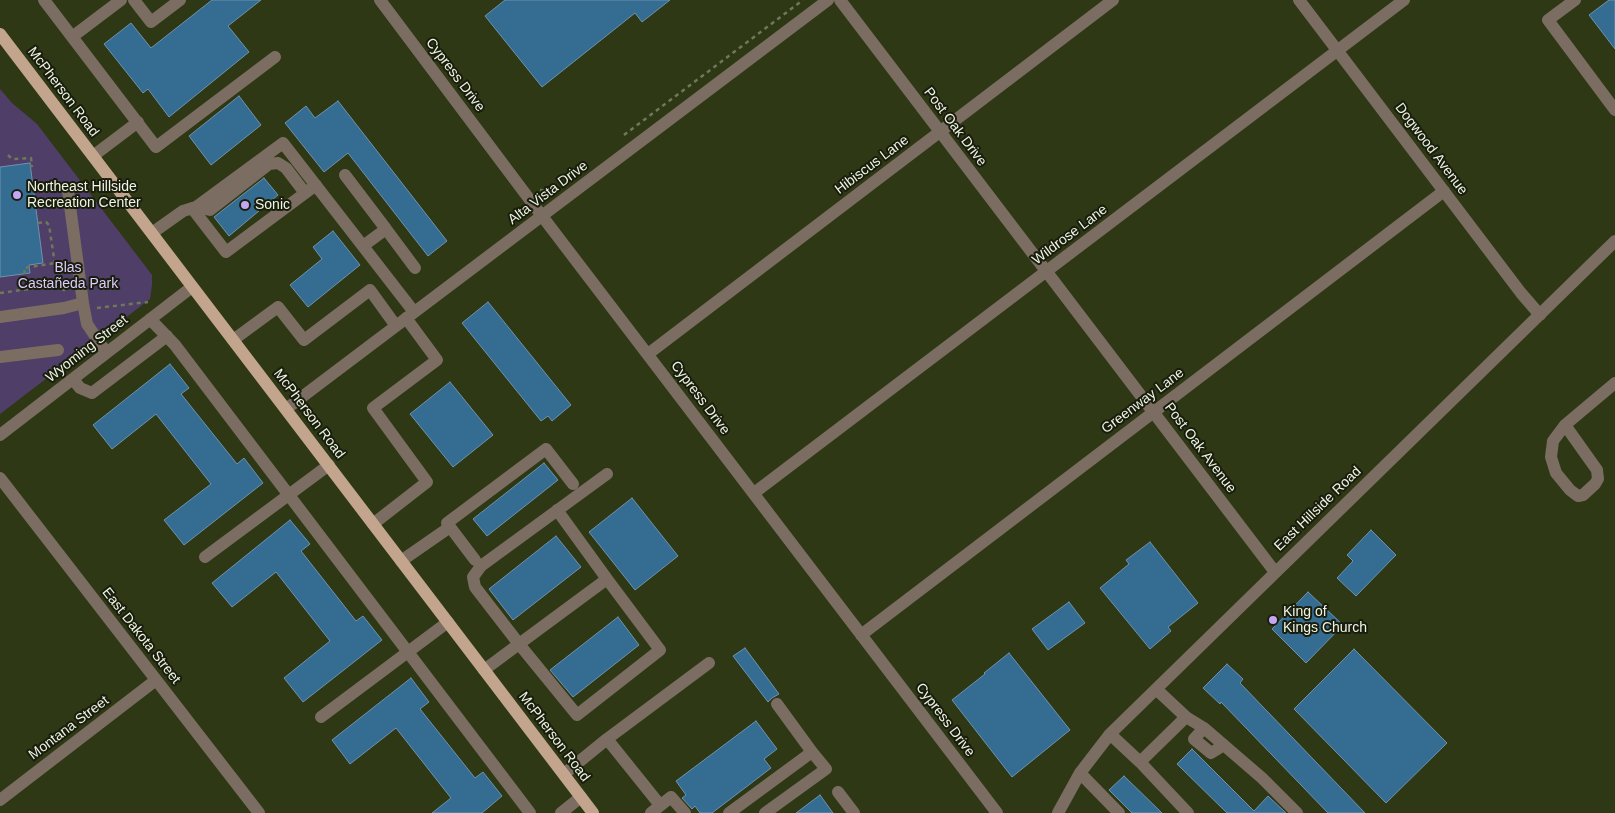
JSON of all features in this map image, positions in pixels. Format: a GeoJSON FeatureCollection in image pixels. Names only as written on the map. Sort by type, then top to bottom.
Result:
{"type":"FeatureCollection","features":[{"type":"Feature","properties":{"kind":"main road","name":"McPherson Road"},"geometry":{"type":"LineString","coordinates":[[0,34],[593,813]]}},
{"type":"Feature","properties":{"kind":"street"},"geometry":{"type":"LineString","coordinates":[[44,0],[156,147],[275,57]]}},
{"type":"Feature","properties":{"kind":"street"},"geometry":{"type":"LineString","coordinates":[[72,37],[121,0]]}},
{"type":"Feature","properties":{"kind":"street"},"geometry":{"type":"LineString","coordinates":[[134,0],[151,22],[180,0]]}},
{"type":"Feature","properties":{"kind":"street","name":"Cypress Drive"},"geometry":{"type":"LineString","coordinates":[[380,0],[542,216],[997,813]]}},
{"type":"Feature","properties":{"kind":"street","name":"Alta Vista Drive"},"geometry":{"type":"LineString","coordinates":[[286,408],[828,0]]}},
{"type":"Feature","properties":{"kind":"street","name":"Post Oak Drive"},"geometry":{"type":"LineString","coordinates":[[840,0],[1047,272]]}},
{"type":"Feature","properties":{"kind":"street","name":"Hibiscus Lane"},"geometry":{"type":"LineString","coordinates":[[648,354],[1113,0]]}},
{"type":"Feature","properties":{"kind":"street","name":"Dogwood Avenue"},"geometry":{"type":"LineString","coordinates":[[1299,0],[1521,293],[1540,315]]}},
{"type":"Feature","properties":{"kind":"street","name":"Wildrose Lane"},"geometry":{"type":"LineString","coordinates":[[754,493],[1404,0]]}},
{"type":"Feature","properties":{"kind":"street"},"geometry":{"type":"LineString","coordinates":[[1575,0],[1548,20],[1615,110]]}},
{"type":"Feature","properties":{"kind":"street"},"geometry":{"type":"LineString","coordinates":[[93,156],[138,122]]}},
{"type":"Feature","properties":{"kind":"street"},"geometry":{"type":"LineString","coordinates":[[152,233],[183,212],[194,207],[284,143],[363,246],[405,319],[437,360],[373,408],[427,482],[373,524]]}},
{"type":"Feature","properties":{"kind":"street"},"geometry":{"type":"LineString","coordinates":[[194,207],[210,210],[269,164],[278,163],[286,168],[305,193]]}},
{"type":"Feature","properties":{"kind":"street"},"geometry":{"type":"LineString","coordinates":[[345,175],[415,268]]}},
{"type":"Feature","properties":{"kind":"street"},"geometry":{"type":"LineString","coordinates":[[194,207],[226,252],[316,185]]}},
{"type":"Feature","properties":{"kind":"street","name":"Greenway Lane"},"geometry":{"type":"LineString","coordinates":[[861,635],[1444,191]]}},
{"type":"Feature","properties":{"kind":"street"},"geometry":{"type":"LineString","coordinates":[[68,192],[87,324],[106,352]]}},
{"type":"Feature","properties":{"kind":"street"},"geometry":{"type":"LineString","coordinates":[[363,246],[386,230]]}},
{"type":"Feature","properties":{"kind":"street","name":"East Hillside Road"},"geometry":{"type":"LineString","coordinates":[[1058,813],[1080,773],[1110,734],[1614,244]]}},
{"type":"Feature","properties":{"kind":"street","name":"Post Oak Avenue"},"geometry":{"type":"LineString","coordinates":[[1047,272],[1275,572]]}},
{"type":"Feature","properties":{"kind":"street","name":"Wyoming Street"},"geometry":{"type":"LineString","coordinates":[[0,435],[192,286]]}},
{"type":"Feature","properties":{"kind":"street"},"geometry":{"type":"LineString","coordinates":[[233,340],[278,307],[304,340],[370,290],[405,319]]}},
{"type":"Feature","properties":{"kind":"street"},"geometry":{"type":"LineString","coordinates":[[0,317],[64,308],[83,302]]}},
{"type":"Feature","properties":{"kind":"street"},"geometry":{"type":"LineString","coordinates":[[150,319],[175,345],[527,812]]}},
{"type":"Feature","properties":{"kind":"street"},"geometry":{"type":"LineString","coordinates":[[73,379],[80,388],[92,393],[167,336]]}},
{"type":"Feature","properties":{"kind":"street"},"geometry":{"type":"LineString","coordinates":[[0,357],[58,350]]}},
{"type":"Feature","properties":{"kind":"street"},"geometry":{"type":"LineString","coordinates":[[1565,424],[1597,470],[1598,479],[1595,484],[1578,496],[1570,490],[1556,473],[1551,457],[1554,441],[1565,424],[1615,383]]}},
{"type":"Feature","properties":{"kind":"street"},"geometry":{"type":"LineString","coordinates":[[475,560],[447,523],[546,449],[573,484]]}},
{"type":"Feature","properties":{"kind":"street"},"geometry":{"type":"LineString","coordinates":[[205,557],[329,465]]}},
{"type":"Feature","properties":{"kind":"street"},"geometry":{"type":"LineString","coordinates":[[557,510],[660,650],[577,715],[475,587],[473,577],[481,566],[557,510],[607,474]]}},
{"type":"Feature","properties":{"kind":"street","name":"East Dakota Street"},"geometry":{"type":"LineString","coordinates":[[0,478],[259,813]]}},
{"type":"Feature","properties":{"kind":"street"},"geometry":{"type":"LineString","coordinates":[[401,561],[450,527]]}},
{"type":"Feature","properties":{"kind":"street"},"geometry":{"type":"LineString","coordinates":[[484,670],[607,579]]}},
{"type":"Feature","properties":{"kind":"street"},"geometry":{"type":"LineString","coordinates":[[321,718],[448,622]]}},
{"type":"Feature","properties":{"kind":"street"},"geometry":{"type":"LineString","coordinates":[[564,774],[607,739],[709,663]]}},
{"type":"Feature","properties":{"kind":"street","name":"Montana Street"},"geometry":{"type":"LineString","coordinates":[[0,800],[156,680]]}},
{"type":"Feature","properties":{"kind":"street"},"geometry":{"type":"LineString","coordinates":[[1156,689],[1186,717],[1204,728],[1262,778],[1297,813]]}},
{"type":"Feature","properties":{"kind":"street"},"geometry":{"type":"LineString","coordinates":[[765,813],[826,769],[777,704]]}},
{"type":"Feature","properties":{"kind":"street"},"geometry":{"type":"LineString","coordinates":[[1140,762],[1186,717]]}},
{"type":"Feature","properties":{"kind":"street"},"geometry":{"type":"LineString","coordinates":[[1110,734],[1140,762],[1188,813]]}},
{"type":"Feature","properties":{"kind":"street"},"geometry":{"type":"LineString","coordinates":[[607,739],[656,809],[671,796],[685,813]]}},
{"type":"Feature","properties":{"kind":"street"},"geometry":{"type":"LineString","coordinates":[[729,813],[812,752]]}},
{"type":"Feature","properties":{"kind":"street"},"geometry":{"type":"LineString","coordinates":[[1080,773],[1119,813]]}},
{"type":"Feature","properties":{"kind":"street"},"geometry":{"type":"LineString","coordinates":[[838,792],[854,813]]}},
{"type":"Feature","properties":{"kind":"street"},"geometry":{"type":"LineString","coordinates":[[561,813],[581,797]]}},
{"type":"Feature","properties":{"kind":"path"},"geometry":{"type":"LineString","coordinates":[[622,137],[803,0]]}},
{"type":"Feature","properties":{"kind":"path"},"geometry":{"type":"LineString","coordinates":[[8,155],[12,159],[31,158],[32,166],[30,166]]}},
{"type":"Feature","properties":{"kind":"path"},"geometry":{"type":"LineString","coordinates":[[537,186],[541,190],[550,191],[556,187]]}},
{"type":"Feature","properties":{"kind":"path"},"geometry":{"type":"LineString","coordinates":[[38,223],[46,222],[50,225],[56,284]]}},
{"type":"Feature","properties":{"kind":"path"},"geometry":{"type":"LineString","coordinates":[[27,290],[24,268],[55,263]]}},
{"type":"Feature","properties":{"kind":"path"},"geometry":{"type":"LineString","coordinates":[[44,287],[41,280],[47,280]]}},
{"type":"Feature","properties":{"kind":"path"},"geometry":{"type":"LineString","coordinates":[[0,293],[56,284],[83,302],[104,308],[148,302]]}},
{"type":"Feature","properties":{"kind":"green space","name":"Blas Castañeda Park"},"geometry":{"type":"Polygon","coordinates":[[[0,89],[12,103],[37,124],[152,275],[152,285],[150,299],[0,414],[0,89]]]}},
{"type":"Feature","properties":{"kind":"building"},"geometry":{"type":"Polygon","coordinates":[[[212,0],[261,0],[228,26],[249,52],[169,117],[148,89],[143,93],[104,44],[131,23],[151,48],[212,0]]]}},
{"type":"Feature","properties":{"kind":"building"},"geometry":{"type":"Polygon","coordinates":[[[505,0],[670,0],[642,22],[635,13],[542,87],[485,16],[505,0]]]}},
{"type":"Feature","properties":{"kind":"building"},"geometry":{"type":"Polygon","coordinates":[[[1609,0],[1615,0],[1615,49],[1589,15],[1609,0]]]}},
{"type":"Feature","properties":{"kind":"building"},"geometry":{"type":"Polygon","coordinates":[[[239,96],[261,125],[211,165],[189,136],[239,96]]]}},
{"type":"Feature","properties":{"kind":"building"},"geometry":{"type":"Polygon","coordinates":[[[338,101],[447,241],[428,256],[348,153],[324,172],[285,123],[306,106],[315,118],[338,101]]]}},
{"type":"Feature","properties":{"kind":"building","name":"Northeast Hillside Recreation Center"},"geometry":{"type":"Polygon","coordinates":[[[30,163],[43,263],[29,265],[30,273],[0,277],[0,167],[30,163]]]}},
{"type":"Feature","properties":{"kind":"building","name":"Sonic"},"geometry":{"type":"Polygon","coordinates":[[[264,178],[278,195],[229,236],[214,217],[264,178]]]}},
{"type":"Feature","properties":{"kind":"building"},"geometry":{"type":"Polygon","coordinates":[[[333,231],[360,265],[308,307],[290,285],[322,259],[313,247],[333,231]]]}},
{"type":"Feature","properties":{"kind":"building"},"geometry":{"type":"Polygon","coordinates":[[[488,302],[571,405],[552,421],[548,416],[541,421],[462,323],[488,302]]]}},
{"type":"Feature","properties":{"kind":"building"},"geometry":{"type":"Polygon","coordinates":[[[170,364],[189,388],[181,394],[237,464],[244,458],[263,483],[184,545],[164,520],[211,484],[156,414],[112,449],[93,425],[170,364]]]}},
{"type":"Feature","properties":{"kind":"building"},"geometry":{"type":"Polygon","coordinates":[[[450,382],[493,435],[453,467],[410,414],[450,382]]]}},
{"type":"Feature","properties":{"kind":"building"},"geometry":{"type":"Polygon","coordinates":[[[544,463],[558,480],[487,536],[473,519],[544,463]]]}},
{"type":"Feature","properties":{"kind":"building"},"geometry":{"type":"Polygon","coordinates":[[[632,498],[678,556],[635,590],[589,532],[632,498]]]}},
{"type":"Feature","properties":{"kind":"building"},"geometry":{"type":"Polygon","coordinates":[[[290,520],[310,544],[301,551],[356,621],[363,616],[382,640],[303,702],[284,678],[330,641],[276,572],[232,607],[212,583],[290,520]]]}},
{"type":"Feature","properties":{"kind":"building"},"geometry":{"type":"Polygon","coordinates":[[[1371,530],[1396,555],[1356,596],[1337,578],[1353,561],[1347,555],[1371,530]]]}},
{"type":"Feature","properties":{"kind":"building"},"geometry":{"type":"Polygon","coordinates":[[[556,536],[581,567],[513,620],[489,589],[556,536]]]}},
{"type":"Feature","properties":{"kind":"building"},"geometry":{"type":"Polygon","coordinates":[[[1150,542],[1198,603],[1168,627],[1171,631],[1150,649],[1100,588],[1129,564],[1126,560],[1150,542]]]}},
{"type":"Feature","properties":{"kind":"building"},"geometry":{"type":"Polygon","coordinates":[[[1308,592],[1343,625],[1306,663],[1272,629],[1308,592]]]}},
{"type":"Feature","properties":{"kind":"building"},"geometry":{"type":"Polygon","coordinates":[[[1069,602],[1085,623],[1048,650],[1032,629],[1069,602]]]}},
{"type":"Feature","properties":{"kind":"building"},"geometry":{"type":"Polygon","coordinates":[[[618,617],[639,645],[573,697],[550,670],[618,617]]]}},
{"type":"Feature","properties":{"kind":"building"},"geometry":{"type":"Polygon","coordinates":[[[745,648],[779,694],[768,702],[733,656],[745,648]]]}},
{"type":"Feature","properties":{"kind":"building"},"geometry":{"type":"Polygon","coordinates":[[[1354,649],[1447,743],[1386,803],[1294,709],[1354,649]]]}},
{"type":"Feature","properties":{"kind":"building"},"geometry":{"type":"Polygon","coordinates":[[[1009,653],[1070,730],[1012,777],[952,700],[1009,653]]]}},
{"type":"Feature","properties":{"kind":"building"},"geometry":{"type":"Polygon","coordinates":[[[1227,664],[1243,679],[1240,683],[1365,813],[1328,813],[1221,702],[1220,704],[1203,688],[1227,664]]]}},
{"type":"Feature","properties":{"kind":"building"},"geometry":{"type":"Polygon","coordinates":[[[411,678],[429,702],[420,709],[475,778],[483,772],[502,796],[482,813],[432,813],[451,798],[396,728],[350,764],[332,740],[411,678]]]}},
{"type":"Feature","properties":{"kind":"building"},"geometry":{"type":"Polygon","coordinates":[[[756,721],[777,749],[764,759],[771,768],[712,813],[700,813],[695,806],[692,809],[682,798],[686,795],[676,781],[756,721]]]}},
{"type":"Feature","properties":{"kind":"building"},"geometry":{"type":"Polygon","coordinates":[[[1192,749],[1254,811],[1268,796],[1286,813],[1227,813],[1177,764],[1192,749]]]}},
{"type":"Feature","properties":{"kind":"building"},"geometry":{"type":"Polygon","coordinates":[[[1124,776],[1162,813],[1132,813],[1109,790],[1124,776]]]}},
{"type":"Feature","properties":{"kind":"building"},"geometry":{"type":"Polygon","coordinates":[[[820,795],[833,813],[796,813],[820,795]]]}},
{"type":"Feature","properties":{"kind":"place","name":"Northeast Hillside Recreation Center"},"geometry":{"type":"Point","coordinates":[17,195]}},
{"type":"Feature","properties":{"kind":"place","name":"Sonic"},"geometry":{"type":"Point","coordinates":[245,205]}},
{"type":"Feature","properties":{"kind":"place","name":"King of Kings Church"},"geometry":{"type":"Point","coordinates":[1273,620]}}]}
